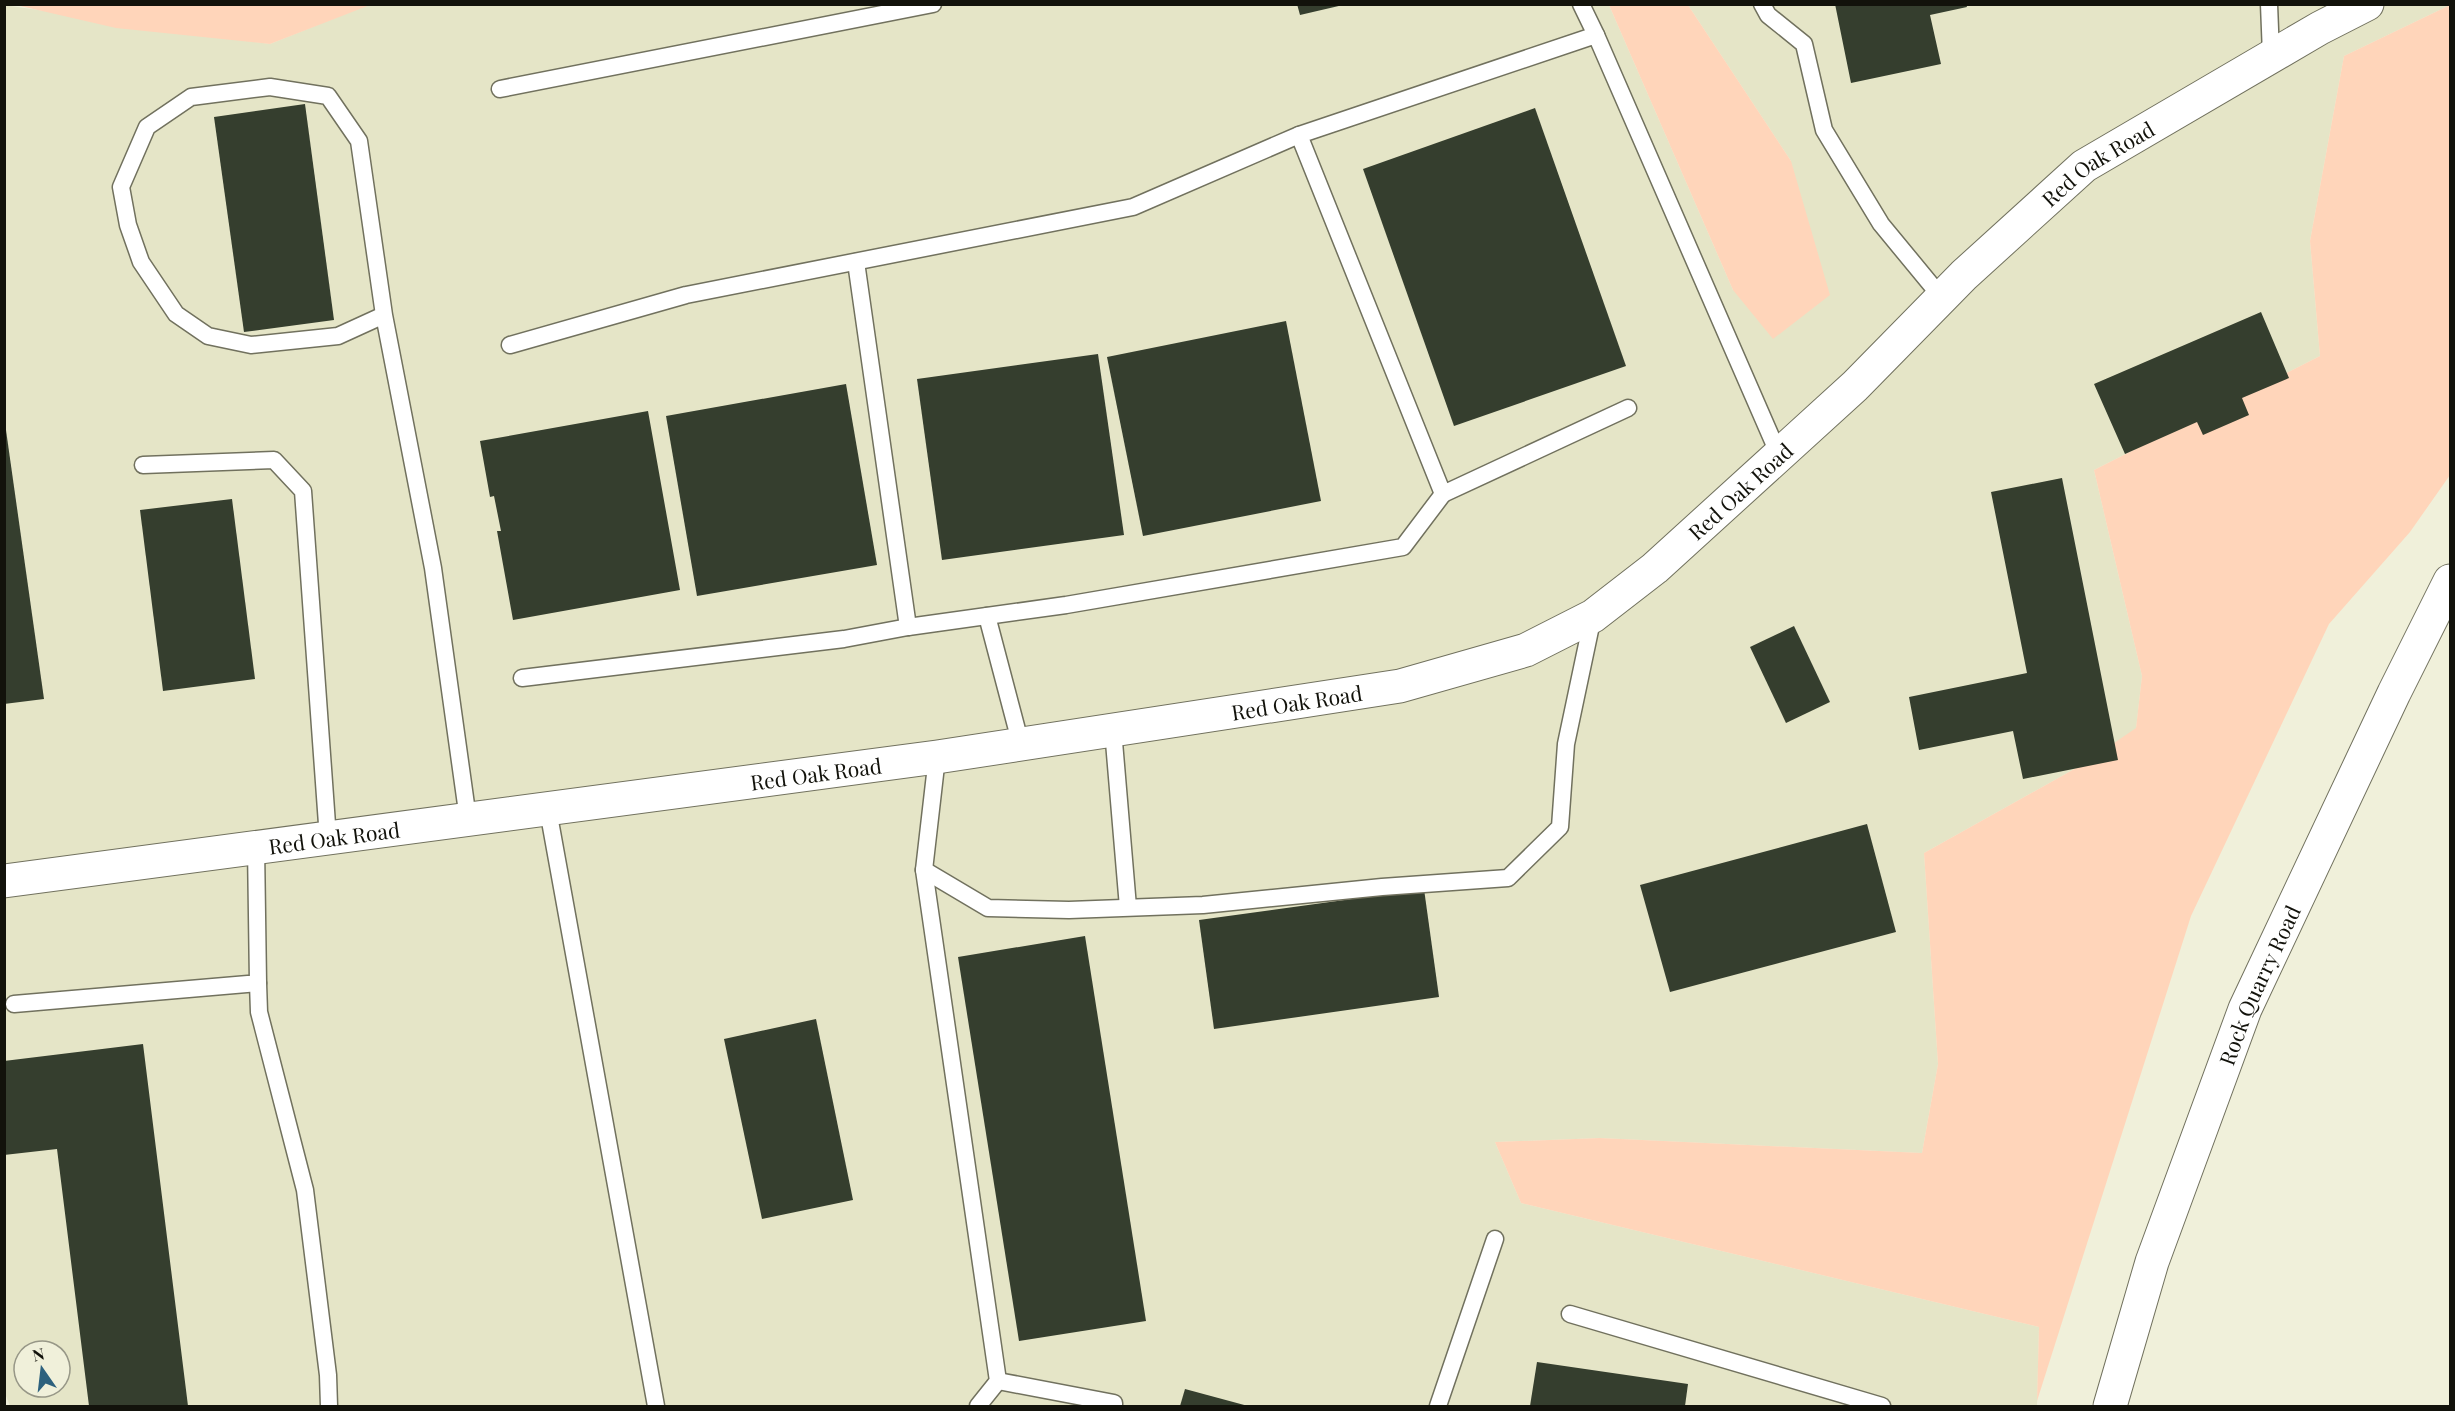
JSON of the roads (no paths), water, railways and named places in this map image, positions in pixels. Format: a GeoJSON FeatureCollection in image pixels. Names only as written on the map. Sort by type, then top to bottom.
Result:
{"type":"FeatureCollection","features":[{"type":"Feature","properties":{"kind":"street","name":"Red Oak Road"},"geometry":{"type":"LineString","coordinates":[[4,881],[937,758],[1400,686],[1526,650],[1593,616],[1654,568],[1855,386],[1942,298],[2084,166],[2271,55],[2367,4]]}},
{"type":"Feature","properties":{"kind":"street","name":"Rock Quarry Road"},"geometry":{"type":"LineString","coordinates":[[2110,1407],[2152,1262],[2245,1009],[2394,693],[2451,581]]}},
{"type":"Feature","properties":{"kind":"lane"},"geometry":{"type":"LineString","coordinates":[[500,89],[933,4]]}},
{"type":"Feature","properties":{"kind":"lane"},"geometry":{"type":"LineString","coordinates":[[1581,4],[1779,455]]}},
{"type":"Feature","properties":{"kind":"lane"},"geometry":{"type":"LineString","coordinates":[[1762,4],[1768,15],[1804,44],[1824,130],[1881,224],[1942,298]]}},
{"type":"Feature","properties":{"kind":"lane"},"geometry":{"type":"LineString","coordinates":[[2269,4],[2271,55]]}},
{"type":"Feature","properties":{"kind":"lane"},"geometry":{"type":"LineString","coordinates":[[510,345],[686,296],[1133,207],[1299,135],[1596,35]]}},
{"type":"Feature","properties":{"kind":"lane"},"geometry":{"type":"LineString","coordinates":[[384,315],[338,336],[251,345],[208,336],[176,314],[141,261],[128,225],[121,187],[147,127],[191,97],[270,87],[328,96],[359,141],[384,315],[433,568],[468,819]]}},
{"type":"Feature","properties":{"kind":"lane"},"geometry":{"type":"LineString","coordinates":[[1299,135],[1443,494]]}},
{"type":"Feature","properties":{"kind":"lane"},"geometry":{"type":"LineString","coordinates":[[856,262],[908,627]]}},
{"type":"Feature","properties":{"kind":"lane"},"geometry":{"type":"LineString","coordinates":[[522,678],[844,639],[908,627],[1066,605],[1403,547],[1443,494],[1628,408]]}},
{"type":"Feature","properties":{"kind":"lane"},"geometry":{"type":"LineString","coordinates":[[143,465],[274,460],[303,491],[328,838]]}},
{"type":"Feature","properties":{"kind":"lane"},"geometry":{"type":"LineString","coordinates":[[987,616],[1021,745]]}},
{"type":"Feature","properties":{"kind":"lane"},"geometry":{"type":"LineString","coordinates":[[924,870],[988,908],[1069,910],[1203,905],[1382,887],[1508,878],[1560,827],[1566,744],[1593,616]]}},
{"type":"Feature","properties":{"kind":"lane"},"geometry":{"type":"LineString","coordinates":[[1113,730],[1128,908]]}},
{"type":"Feature","properties":{"kind":"lane"},"geometry":{"type":"LineString","coordinates":[[937,758],[924,870],[998,1381],[978,1407]]}},
{"type":"Feature","properties":{"kind":"lane"},"geometry":{"type":"LineString","coordinates":[[548,810],[656,1407]]}},
{"type":"Feature","properties":{"kind":"lane"},"geometry":{"type":"LineString","coordinates":[[256,847],[260,1012],[305,1190],[328,1375],[329,1407]]}},
{"type":"Feature","properties":{"kind":"lane"},"geometry":{"type":"LineString","coordinates":[[15,1004],[258,983]]}},
{"type":"Feature","properties":{"kind":"lane"},"geometry":{"type":"LineString","coordinates":[[1438,1407],[1495,1239]]}},
{"type":"Feature","properties":{"kind":"lane"},"geometry":{"type":"LineString","coordinates":[[1570,1314],[1882,1407]]}},
{"type":"Feature","properties":{"kind":"lane"},"geometry":{"type":"LineString","coordinates":[[998,1381],[1114,1403],[1114,1407]]}}]}
